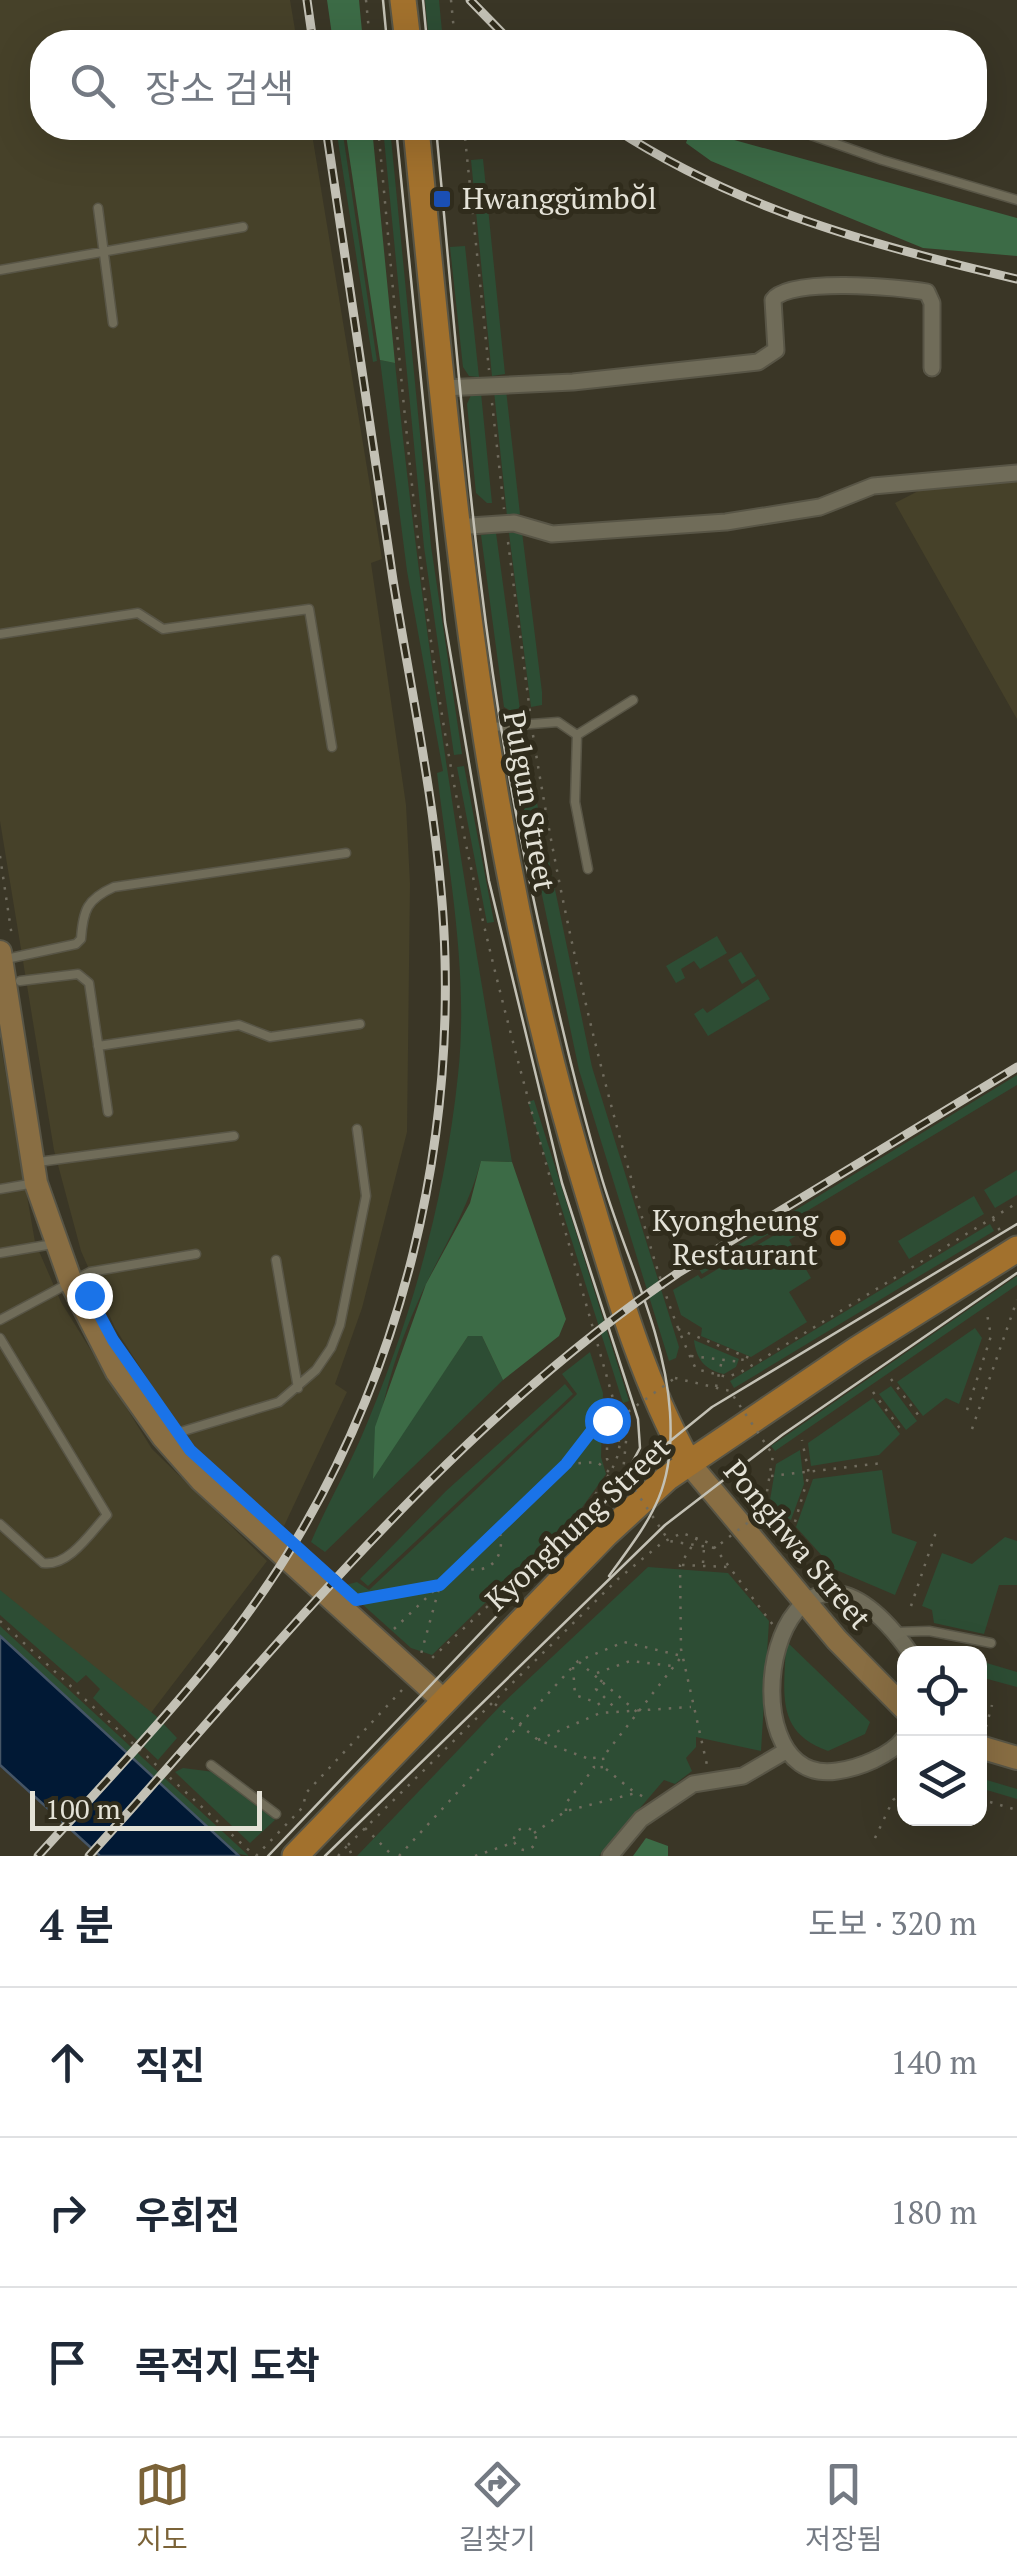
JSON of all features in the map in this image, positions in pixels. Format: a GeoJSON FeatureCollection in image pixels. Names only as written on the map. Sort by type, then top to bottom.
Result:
{"type":"FeatureCollection","features":[{"type":"Feature","properties":{"kind":"main road"},"geometry":{"type":"LineString","coordinates":[[403,0],[407,30]]}},
{"type":"Feature","properties":{"kind":"main road","name":"Pulgun Street"},"geometry":{"type":"LineString","coordinates":[[417,140],[456,527],[482,728],[509,880],[566,1118],[648,1385],[688,1462]]}},
{"type":"Feature","properties":{"kind":"main road","name":"Kyonghung Street"},"geometry":{"type":"LineString","coordinates":[[295,1856],[606,1534],[688,1462],[1017,1249]]}},
{"type":"Feature","properties":{"kind":"street"},"geometry":{"type":"LineString","coordinates":[[442,388],[573,382],[758,362],[776,350],[773,300],[791,288],[898,287],[927,292],[932,303],[932,368]]}},
{"type":"Feature","properties":{"kind":"street"},"geometry":{"type":"LineString","coordinates":[[456,527],[506,524],[552,534],[726,522],[820,507],[873,486],[1017,473]]}},
{"type":"Feature","properties":{"kind":"street"},"geometry":{"type":"LineString","coordinates":[[6,956],[35,1173],[72,1282],[117,1372],[163,1438],[201,1480],[443,1700]]}},
{"type":"Feature","properties":{"kind":"street","name":"Ponghwa Street"},"geometry":{"type":"LineString","coordinates":[[688,1462],[803,1601],[897,1701]]}},
{"type":"Feature","properties":{"kind":"street"},"geometry":{"type":"LineString","coordinates":[[897,1743],[874,1759],[826,1773],[810,1771],[784,1752],[774,1705],[780,1633],[803,1601],[834,1594],[874,1613],[906,1646]]}},
{"type":"Feature","properties":{"kind":"street"},"geometry":{"type":"LineString","coordinates":[[987,1749],[1017,1758]]}},
{"type":"Feature","properties":{"kind":"street"},"geometry":{"type":"LineString","coordinates":[[610,1856],[658,1806],[694,1784],[743,1776],[784,1752]]}},
{"type":"Feature","properties":{"kind":"lane"},"geometry":{"type":"LineString","coordinates":[[830,140],[1017,200]]}},
{"type":"Feature","properties":{"kind":"lane"},"geometry":{"type":"LineString","coordinates":[[98,208],[113,323]]}},
{"type":"Feature","properties":{"kind":"lane"},"geometry":{"type":"LineString","coordinates":[[0,270],[243,227]]}},
{"type":"Feature","properties":{"kind":"lane"},"geometry":{"type":"LineString","coordinates":[[0,634],[138,613],[163,629],[308,609],[332,747]]}},
{"type":"Feature","properties":{"kind":"lane"},"geometry":{"type":"LineString","coordinates":[[577,736],[633,700]]}},
{"type":"Feature","properties":{"kind":"lane"},"geometry":{"type":"LineString","coordinates":[[482,728],[558,722],[577,736]]}},
{"type":"Feature","properties":{"kind":"lane"},"geometry":{"type":"LineString","coordinates":[[577,736],[575,802],[588,869]]}},
{"type":"Feature","properties":{"kind":"lane"},"geometry":{"type":"LineString","coordinates":[[6,956],[76,944],[81,939],[83,910],[96,894],[114,887],[346,854]]}},
{"type":"Feature","properties":{"kind":"lane"},"geometry":{"type":"LineString","coordinates":[[20,981],[78,974],[88,984],[108,1112]]}},
{"type":"Feature","properties":{"kind":"lane"},"geometry":{"type":"LineString","coordinates":[[98,1046],[239,1024],[270,1037],[360,1024]]}},
{"type":"Feature","properties":{"kind":"lane"},"geometry":{"type":"LineString","coordinates":[[163,1438],[253,1412],[298,1388],[316,1370],[340,1325],[366,1196],[357,1129]]}},
{"type":"Feature","properties":{"kind":"lane"},"geometry":{"type":"LineString","coordinates":[[0,1189],[35,1173],[234,1136]]}},
{"type":"Feature","properties":{"kind":"lane"},"geometry":{"type":"LineString","coordinates":[[0,1253],[57,1244]]}},
{"type":"Feature","properties":{"kind":"lane"},"geometry":{"type":"LineString","coordinates":[[0,1320],[90,1272],[196,1254]]}},
{"type":"Feature","properties":{"kind":"lane"},"geometry":{"type":"LineString","coordinates":[[276,1260],[298,1388]]}},
{"type":"Feature","properties":{"kind":"lane"},"geometry":{"type":"LineString","coordinates":[[0,1338],[108,1515],[64,1560],[52,1564],[42,1563],[0,1524]]}},
{"type":"Feature","properties":{"kind":"lane"},"geometry":{"type":"LineString","coordinates":[[896,1632],[929,1632],[991,1642]]}},
{"type":"Feature","properties":{"kind":"lane"},"geometry":{"type":"LineString","coordinates":[[212,1765],[276,1814]]}},
{"type":"Feature","properties":{"kind":"path"},"geometry":{"type":"LineString","coordinates":[[366,0],[369,30]]}},
{"type":"Feature","properties":{"kind":"path"},"geometry":{"type":"LineString","coordinates":[[451,0],[454,30]]}},
{"type":"Feature","properties":{"kind":"path"},"geometry":{"type":"LineString","coordinates":[[379,140],[419,547],[442,715],[528,1110],[616,1411],[620,1450],[613,1467],[582,1509],[427,1663],[420,1658],[440,1585]]}},
{"type":"Feature","properties":{"kind":"path"},"geometry":{"type":"LineString","coordinates":[[465,140],[531,723],[567,920],[606,1091],[676,1328],[696,1369],[727,1377],[1017,1203]]}},
{"type":"Feature","properties":{"kind":"path"},"geometry":{"type":"LineString","coordinates":[[0,856],[6,956]]}},
{"type":"Feature","properties":{"kind":"path"},"geometry":{"type":"LineString","coordinates":[[972,1429],[1017,1300]]}},
{"type":"Feature","properties":{"kind":"path"},"geometry":{"type":"LineString","coordinates":[[967,1410],[991,1336],[987,1314]]}},
{"type":"Feature","properties":{"kind":"path"},"geometry":{"type":"LineString","coordinates":[[676,1328],[756,1361]]}},
{"type":"Feature","properties":{"kind":"path"},"geometry":{"type":"LineString","coordinates":[[690,1356],[742,1362],[743,1356]]}},
{"type":"Feature","properties":{"kind":"path"},"geometry":{"type":"LineString","coordinates":[[716,1388],[722,1360]]}},
{"type":"Feature","properties":{"kind":"path"},"geometry":{"type":"LineString","coordinates":[[674,1378],[730,1391],[773,1455],[764,1510],[714,1548],[670,1541],[623,1472],[626,1440],[629,1410],[674,1378]]}},
{"type":"Feature","properties":{"kind":"path"},"geometry":{"type":"LineString","coordinates":[[890,1379],[922,1420]]}},
{"type":"Feature","properties":{"kind":"path"},"geometry":{"type":"LineString","coordinates":[[873,1392],[904,1434]]}},
{"type":"Feature","properties":{"kind":"path"},"geometry":{"type":"LineString","coordinates":[[391,1633],[616,1411]]}},
{"type":"Feature","properties":{"kind":"path"},"geometry":{"type":"LineString","coordinates":[[607,1416],[607,1459],[613,1467]]}},
{"type":"Feature","properties":{"kind":"path"},"geometry":{"type":"LineString","coordinates":[[607,1440],[626,1440]]}},
{"type":"Feature","properties":{"kind":"path"},"geometry":{"type":"LineString","coordinates":[[792,1532],[806,1474],[802,1440]]}},
{"type":"Feature","properties":{"kind":"path"},"geometry":{"type":"LineString","coordinates":[[566,1464],[592,1460],[609,1472]]}},
{"type":"Feature","properties":{"kind":"path"},"geometry":{"type":"LineString","coordinates":[[771,1476],[883,1463]]}},
{"type":"Feature","properties":{"kind":"path"},"geometry":{"type":"LineString","coordinates":[[460,1566],[479,1570],[494,1563],[502,1546],[499,1529]]}},
{"type":"Feature","properties":{"kind":"path"},"geometry":{"type":"LineString","coordinates":[[911,1606],[937,1529]]}},
{"type":"Feature","properties":{"kind":"path"},"geometry":{"type":"LineString","coordinates":[[338,1856],[647,1554],[682,1533],[712,1544],[780,1633]]}},
{"type":"Feature","properties":{"kind":"path"},"geometry":{"type":"LineString","coordinates":[[698,1536],[680,1565],[682,1656],[712,1781]]}},
{"type":"Feature","properties":{"kind":"path"},"geometry":{"type":"LineString","coordinates":[[703,1565],[704,1548]]}},
{"type":"Feature","properties":{"kind":"path"},"geometry":{"type":"LineString","coordinates":[[680,1565],[729,1567]]}},
{"type":"Feature","properties":{"kind":"path"},"geometry":{"type":"LineString","coordinates":[[368,1611],[356,1600],[440,1585]]}},
{"type":"Feature","properties":{"kind":"path"},"geometry":{"type":"LineString","coordinates":[[0,1621],[256,1856],[303,1808],[306,1794],[416,1676]]}},
{"type":"Feature","properties":{"kind":"path"},"geometry":{"type":"LineString","coordinates":[[364,1827],[396,1856],[578,1661],[624,1642],[682,1656]]}},
{"type":"Feature","properties":{"kind":"path"},"geometry":{"type":"LineString","coordinates":[[642,1660],[648,1647]]}},
{"type":"Feature","properties":{"kind":"path"},"geometry":{"type":"LineString","coordinates":[[493,1702],[538,1740],[592,1760],[603,1757],[682,1656]]}},
{"type":"Feature","properties":{"kind":"path"},"geometry":{"type":"LineString","coordinates":[[597,1673],[642,1660],[675,1666]]}},
{"type":"Feature","properties":{"kind":"path"},"geometry":{"type":"LineString","coordinates":[[578,1661],[597,1673],[638,1712]]}},
{"type":"Feature","properties":{"kind":"path"},"geometry":{"type":"LineString","coordinates":[[572,1665],[575,1695],[598,1703],[606,1713]]}},
{"type":"Feature","properties":{"kind":"path"},"geometry":{"type":"LineString","coordinates":[[603,1679],[596,1689],[619,1712]]}},
{"type":"Feature","properties":{"kind":"path"},"geometry":{"type":"LineString","coordinates":[[983,1736],[992,1705]]}},
{"type":"Feature","properties":{"kind":"path"},"geometry":{"type":"LineString","coordinates":[[538,1740],[606,1713],[692,1707]]}},
{"type":"Feature","properties":{"kind":"path"},"geometry":{"type":"LineString","coordinates":[[603,1757],[604,1767]]}},
{"type":"Feature","properties":{"kind":"path"},"geometry":{"type":"LineString","coordinates":[[592,1760],[594,1768]]}},
{"type":"Feature","properties":{"kind":"path"},"geometry":{"type":"LineString","coordinates":[[566,1811],[566,1803],[594,1768],[604,1767],[658,1806]]}},
{"type":"Feature","properties":{"kind":"path"},"geometry":{"type":"LineString","coordinates":[[534,1833],[566,1811],[636,1793]]}},
{"type":"Feature","properties":{"kind":"path"},"geometry":{"type":"LineString","coordinates":[[875,1838],[897,1797]]}},
{"type":"Feature","properties":{"kind":"path"},"geometry":{"type":"LineString","coordinates":[[987,1801],[1017,1810]]}},
{"type":"Feature","properties":{"kind":"path"},"geometry":{"type":"LineString","coordinates":[[475,1856],[515,1842],[520,1829],[534,1833]]}},
{"type":"Feature","properties":{"kind":"path"},"geometry":{"type":"LineString","coordinates":[[517,1856],[521,1849],[534,1844],[534,1833]]}},
{"type":"Feature","properties":{"kind":"path"},"geometry":{"type":"LineString","coordinates":[[515,1842],[521,1849]]}},
{"type":"Feature","properties":{"kind":"path"},"geometry":{"type":"LineString","coordinates":[[346,1847],[352,1856]]}},
{"type":"Feature","properties":{"kind":"shaded area"},"geometry":{"type":"Polygon","coordinates":[[[0,0],[290,0],[295,30],[30,30],[30,140],[313,140],[382,559],[371,563],[406,805],[410,884],[407,1132],[362,1308],[335,1384],[347,1392],[284,1526],[252,1506],[189,1444],[115,1328],[81,1251],[54,1150],[0,821],[0,0]]]}},
{"type":"Feature","properties":{"kind":"shaded area"},"geometry":{"type":"Polygon","coordinates":[[[1017,478],[1017,719],[895,503],[926,487],[1017,478]]]}},
{"type":"Feature","properties":{"kind":"shaded area"},"geometry":{"type":"Polygon","coordinates":[[[0,1041],[35,1242],[61,1302],[152,1449],[267,1561],[150,1714],[0,1598],[0,1041]]]}},
{"type":"Feature","properties":{"kind":"green space"},"geometry":{"type":"Polygon","coordinates":[[[327,0],[359,0],[362,30],[331,30],[327,0]]]}},
{"type":"Feature","properties":{"kind":"green space"},"geometry":{"type":"Polygon","coordinates":[[[425,0],[439,0],[442,30],[428,30],[425,0]]]}},
{"type":"Feature","properties":{"kind":"green space"},"geometry":{"type":"Polygon","coordinates":[[[338,140],[344,140],[377,361],[373,362],[338,140]]]}},
{"type":"Feature","properties":{"kind":"green space"},"geometry":{"type":"Polygon","coordinates":[[[347,140],[373,140],[395,363],[380,360],[347,140]]]}},
{"type":"Feature","properties":{"kind":"green space"},"geometry":{"type":"Polygon","coordinates":[[[384,140],[391,140],[431,546],[462,754],[454,755],[424,547],[384,140]]]}},
{"type":"Feature","properties":{"kind":"green space"},"geometry":{"type":"Polygon","coordinates":[[[734,140],[1017,218],[1017,256],[923,248],[711,161],[686,143],[734,140]]]}},
{"type":"Feature","properties":{"kind":"green space"},"geometry":{"type":"Polygon","coordinates":[[[483,159],[505,374],[492,376],[471,160],[483,159]]]}},
{"type":"Feature","properties":{"kind":"green space"},"geometry":{"type":"Polygon","coordinates":[[[465,246],[479,377],[469,376],[463,367],[450,247],[465,246]]]}},
{"type":"Feature","properties":{"kind":"green space"},"geometry":{"type":"Polygon","coordinates":[[[380,360],[395,363],[446,764],[512,1162],[481,1161],[464,1208],[416,1305],[384,1402],[373,1477],[468,1336],[482,1336],[503,1380],[325,1552],[311,1542],[378,1396],[423,1261],[452,1122],[461,1037],[456,924],[437,773],[443,771],[407,571],[380,360]]]}},
{"type":"Feature","properties":{"kind":"green space"},"geometry":{"type":"Polygon","coordinates":[[[506,390],[520,514],[507,516],[494,391],[506,390]]]}},
{"type":"Feature","properties":{"kind":"green space"},"geometry":{"type":"Polygon","coordinates":[[[481,393],[492,503],[476,493],[467,404],[471,395],[481,393]]]}},
{"type":"Feature","properties":{"kind":"green space"},"geometry":{"type":"Polygon","coordinates":[[[522,532],[542,692],[542,705],[531,707],[509,533],[522,532]]]}},
{"type":"Feature","properties":{"kind":"green space"},"geometry":{"type":"Polygon","coordinates":[[[496,533],[521,717],[504,707],[481,535],[496,533]]]}},
{"type":"Feature","properties":{"kind":"green space"},"geometry":{"type":"Polygon","coordinates":[[[527,755],[592,1067],[679,1347],[676,1358],[669,1361],[579,1070],[513,758],[527,755]]]}},
{"type":"Feature","properties":{"kind":"green space"},"geometry":{"type":"Polygon","coordinates":[[[464,766],[494,922],[487,923],[457,767],[464,766]]]}},
{"type":"Feature","properties":{"kind":"green space"},"geometry":{"type":"Polygon","coordinates":[[[717,936],[727,953],[700,969],[694,961],[681,969],[685,978],[676,983],[666,966],[717,936]]]}},
{"type":"Feature","properties":{"kind":"green space"},"geometry":{"type":"Polygon","coordinates":[[[741,952],[756,976],[742,984],[728,960],[741,952]]]}},
{"type":"Feature","properties":{"kind":"green space"},"geometry":{"type":"Polygon","coordinates":[[[758,979],[770,999],[708,1036],[694,1014],[703,1008],[707,1013],[758,979]]]}},
{"type":"Feature","properties":{"kind":"green space"},"geometry":{"type":"Polygon","coordinates":[[[1017,1075],[1017,1085],[702,1274],[699,1269],[1017,1075]]]}},
{"type":"Feature","properties":{"kind":"green space"},"geometry":{"type":"Polygon","coordinates":[[[534,1100],[629,1401],[623,1403],[528,1102],[534,1100]]]}},
{"type":"Feature","properties":{"kind":"green space"},"geometry":{"type":"Polygon","coordinates":[[[481,1161],[512,1162],[566,1319],[559,1336],[503,1380],[482,1336],[468,1336],[373,1479],[375,1427],[426,1284],[470,1203],[481,1161]]]}},
{"type":"Feature","properties":{"kind":"green space"},"geometry":{"type":"Polygon","coordinates":[[[1017,1170],[1017,1195],[995,1208],[984,1190],[1017,1170]]]}},
{"type":"Feature","properties":{"kind":"green space"},"geometry":{"type":"Polygon","coordinates":[[[974,1196],[984,1214],[909,1259],[898,1241],[974,1196]]]}},
{"type":"Feature","properties":{"kind":"green space"},"geometry":{"type":"Polygon","coordinates":[[[793,1224],[799,1234],[789,1240],[811,1278],[789,1292],[807,1322],[751,1357],[701,1336],[702,1328],[681,1315],[673,1290],[698,1275],[701,1279],[793,1224]]]}},
{"type":"Feature","properties":{"kind":"green space"},"geometry":{"type":"Polygon","coordinates":[[[990,1224],[994,1231],[734,1388],[730,1381],[990,1224]]]}},
{"type":"Feature","properties":{"kind":"green space"},"geometry":{"type":"Polygon","coordinates":[[[1017,1276],[1017,1285],[775,1451],[771,1446],[1017,1276]]]}},
{"type":"Feature","properties":{"kind":"green space"},"geometry":{"type":"Polygon","coordinates":[[[975,1328],[982,1338],[959,1404],[946,1398],[923,1416],[897,1382],[975,1328]]]}},
{"type":"Feature","properties":{"kind":"green space"},"geometry":{"type":"Polygon","coordinates":[[[694,1340],[739,1359],[736,1367],[724,1374],[712,1370],[699,1358],[694,1340]]]}},
{"type":"Feature","properties":{"kind":"green space"},"geometry":{"type":"Polygon","coordinates":[[[590,1352],[603,1393],[601,1457],[606,1474],[581,1509],[432,1655],[411,1648],[342,1586],[357,1582],[369,1590],[571,1400],[577,1394],[562,1374],[590,1352]]]}},
{"type":"Feature","properties":{"kind":"green space"},"geometry":{"type":"Polygon","coordinates":[[[565,1384],[573,1394],[368,1586],[360,1579],[446,1491],[565,1384]]]}},
{"type":"Feature","properties":{"kind":"green space"},"geometry":{"type":"Polygon","coordinates":[[[891,1386],[917,1421],[906,1430],[879,1394],[891,1386]]]}},
{"type":"Feature","properties":{"kind":"green space"},"geometry":{"type":"Polygon","coordinates":[[[873,1398],[900,1434],[879,1455],[811,1466],[808,1443],[873,1398]]]}},
{"type":"Feature","properties":{"kind":"green space"},"geometry":{"type":"Polygon","coordinates":[[[800,1450],[804,1484],[791,1520],[779,1513],[770,1500],[776,1464],[800,1450]]]}},
{"type":"Feature","properties":{"kind":"green space"},"geometry":{"type":"Polygon","coordinates":[[[882,1470],[892,1533],[917,1542],[895,1595],[834,1569],[796,1527],[813,1479],[882,1470]]]}},
{"type":"Feature","properties":{"kind":"green space"},"geometry":{"type":"Polygon","coordinates":[[[1005,1537],[1017,1541],[1017,1585],[999,1585],[984,1634],[934,1623],[932,1610],[922,1606],[942,1553],[972,1564],[1005,1537]]]}},
{"type":"Feature","properties":{"kind":"green space"},"geometry":{"type":"Polygon","coordinates":[[[648,1567],[728,1573],[769,1621],[761,1751],[696,1737],[696,1747],[686,1758],[692,1771],[675,1784],[664,1780],[599,1856],[357,1856],[503,1703],[648,1567]]]}},
{"type":"Feature","properties":{"kind":"green space"},"geometry":{"type":"Polygon","coordinates":[[[0,1590],[156,1716],[177,1738],[158,1760],[93,1698],[100,1689],[86,1675],[77,1683],[0,1615],[0,1590]]]}},
{"type":"Feature","properties":{"kind":"green space"},"geometry":{"type":"Polygon","coordinates":[[[0,1626],[249,1856],[236,1853],[0,1636],[0,1626]]]}},
{"type":"Feature","properties":{"kind":"green space"},"geometry":{"type":"Polygon","coordinates":[[[786,1641],[870,1722],[865,1734],[828,1751],[798,1733],[790,1721],[784,1692],[786,1641]]]}},
{"type":"Feature","properties":{"kind":"green space"},"geometry":{"type":"Polygon","coordinates":[[[987,1663],[1017,1672],[1017,1687],[987,1679],[987,1663]]]}},
{"type":"Feature","properties":{"kind":"green space"},"geometry":{"type":"Polygon","coordinates":[[[183,1768],[214,1772],[275,1820],[250,1843],[175,1772],[183,1768]]]}},
{"type":"Feature","properties":{"kind":"green space"},"geometry":{"type":"Polygon","coordinates":[[[987,1780],[1017,1789],[1017,1799],[987,1790],[987,1780]]]}},
{"type":"Feature","properties":{"kind":"green space"},"geometry":{"type":"Polygon","coordinates":[[[646,1838],[668,1846],[668,1856],[633,1856],[646,1838]]]}},
{"type":"Feature","properties":{"kind":"water"},"geometry":{"type":"Polygon","coordinates":[[[0,1636],[239,1856],[100,1856],[0,1765],[0,1636]]]}},
{"type":"Feature","properties":{"kind":"tram line"},"geometry":{"type":"LineString","coordinates":[[383,0],[386,30]]}},
{"type":"Feature","properties":{"kind":"tram line"},"geometry":{"type":"LineString","coordinates":[[423,0],[426,30]]}},
{"type":"Feature","properties":{"kind":"tram line"},"geometry":{"type":"LineString","coordinates":[[397,140],[445,622],[489,881],[562,1183],[638,1419],[640,1448],[620,1485]]}},
{"type":"Feature","properties":{"kind":"tram line"},"geometry":{"type":"LineString","coordinates":[[437,140],[472,504],[495,692],[511,785],[580,1099],[609,1201],[660,1351],[670,1412],[669,1462],[658,1501],[609,1576]]}},
{"type":"Feature","properties":{"kind":"tram line"},"geometry":{"type":"LineString","coordinates":[[664,1446],[712,1407],[1017,1224]]}},
{"type":"Feature","properties":{"kind":"tram line"},"geometry":{"type":"LineString","coordinates":[[325,1856],[665,1525],[782,1435],[1017,1273]]}},
{"type":"Feature","properties":{"kind":"tram line"},"geometry":{"type":"LineString","coordinates":[[268,1856],[630,1476]]}},
{"type":"Feature","properties":{"kind":"railway"},"geometry":{"type":"LineString","coordinates":[[307,0],[311,30]]}},
{"type":"Feature","properties":{"kind":"railway"},"geometry":{"type":"LineString","coordinates":[[470,0],[499,30]]}},
{"type":"Feature","properties":{"kind":"railway"},"geometry":{"type":"LineString","coordinates":[[38,1856],[213,1659],[275,1575],[302,1530],[337,1464],[393,1326],[428,1181],[439,1108],[444,1033],[443,911],[425,768],[328,140]]}},
{"type":"Feature","properties":{"kind":"railway"},"geometry":{"type":"LineString","coordinates":[[634,140],[709,181],[808,222],[1017,279]]}},
{"type":"Feature","properties":{"kind":"railway"},"geometry":{"type":"LineString","coordinates":[[89,1856],[366,1546],[515,1401],[594,1334],[678,1273],[1017,1067]]}},
{"type":"Feature","properties":{"kind":"place","name":"Hwanggŭmbŏl"},"geometry":{"type":"Point","coordinates":[442,199]}},
{"type":"Feature","properties":{"kind":"place","name":"Kyongheung Restaurant"},"geometry":{"type":"Point","coordinates":[838,1238]}},
{"type":"Feature","properties":{"kind":"route"},"geometry":{"type":"LineString","coordinates":[[89,1295],[113,1340],[190,1450],[276,1532],[356,1600],[440,1585],[566,1464],[600,1420],[607,1416],[607,1420]]}}]}
